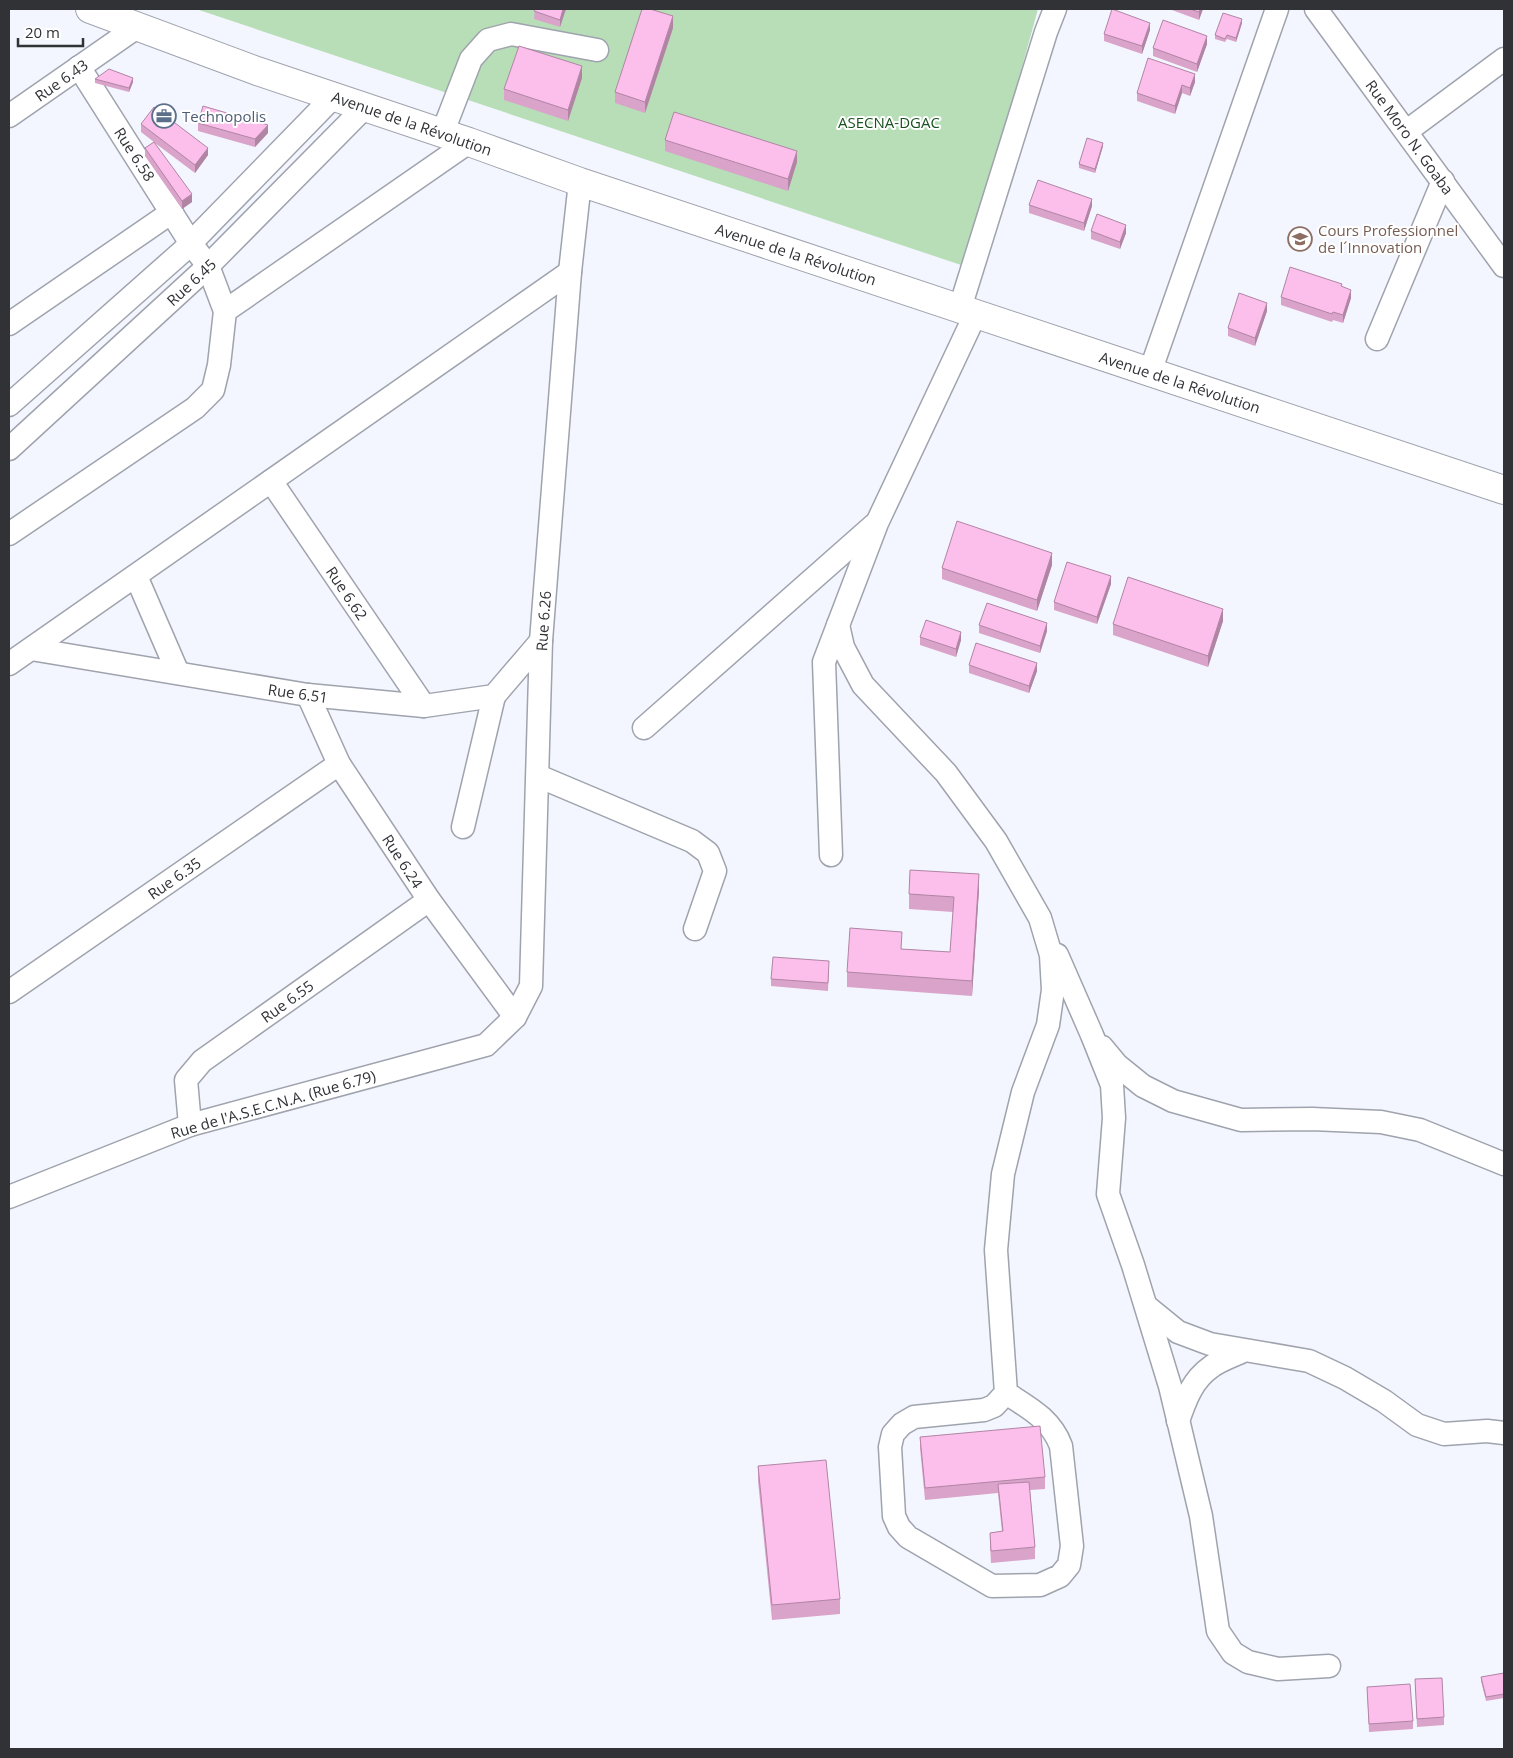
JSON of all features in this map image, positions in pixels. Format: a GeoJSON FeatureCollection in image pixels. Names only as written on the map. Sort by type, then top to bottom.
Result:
{"type":"FeatureCollection","features":[{"type":"Feature","properties":{"kind":"main road","name":"Avenue de la Révolution"},"geometry":{"type":"LineString","coordinates":[[90,9],[257,71],[469,142],[580,182],[1504,490]]}},
{"type":"Feature","properties":{"kind":"street"},"geometry":{"type":"LineString","coordinates":[[831,856],[824,662],[877,523],[968,311],[1046,32],[1055,9]]}},
{"type":"Feature","properties":{"kind":"street"},"geometry":{"type":"LineString","coordinates":[[1150,372],[1277,9]]}},
{"type":"Feature","properties":{"kind":"street","name":"Rue Moro N. Goaba"},"geometry":{"type":"LineString","coordinates":[[1316,9],[1504,266]]}},
{"type":"Feature","properties":{"kind":"street","name":"Rue 6.43"},"geometry":{"type":"LineString","coordinates":[[9,116],[137,27]]}},
{"type":"Feature","properties":{"kind":"street"},"geometry":{"type":"LineString","coordinates":[[442,134],[471,59],[488,40],[511,34],[596,50]]}},
{"type":"Feature","properties":{"kind":"street"},"geometry":{"type":"LineString","coordinates":[[1407,131],[1504,59]]}},
{"type":"Feature","properties":{"kind":"street","name":"Rue 6.58"},"geometry":{"type":"LineString","coordinates":[[79,67],[190,242],[208,266],[225,311]]}},
{"type":"Feature","properties":{"kind":"street","name":"Rue 6.45"},"geometry":{"type":"LineString","coordinates":[[9,405],[183,251],[334,96]]}},
{"type":"Feature","properties":{"kind":"street","name":"Rue 6.45"},"geometry":{"type":"LineString","coordinates":[[12,442],[113,354],[208,266],[366,107]]}},
{"type":"Feature","properties":{"kind":"street"},"geometry":{"type":"LineString","coordinates":[[9,534],[195,408],[213,390],[219,365],[225,311],[469,142]]}},
{"type":"Feature","properties":{"kind":"street"},"geometry":{"type":"LineString","coordinates":[[1377,339],[1443,181]]}},
{"type":"Feature","properties":{"kind":"street","name":"Rue 6.26"},"geometry":{"type":"LineString","coordinates":[[486,1045],[515,1017],[530,986],[541,641],[570,272],[580,182]]}},
{"type":"Feature","properties":{"kind":"street"},"geometry":{"type":"LineString","coordinates":[[9,324],[172,212]]}},
{"type":"Feature","properties":{"kind":"street"},"geometry":{"type":"LineString","coordinates":[[9,664],[570,272]]}},
{"type":"Feature","properties":{"kind":"street"},"geometry":{"type":"LineString","coordinates":[[90,332],[113,354]]}},
{"type":"Feature","properties":{"kind":"street","name":"Rue 6.62"},"geometry":{"type":"LineString","coordinates":[[271,481],[424,706]]}},
{"type":"Feature","properties":{"kind":"street"},"geometry":{"type":"LineString","coordinates":[[644,728],[877,523]]}},
{"type":"Feature","properties":{"kind":"street"},"geometry":{"type":"LineString","coordinates":[[136,576],[178,673]]}},
{"type":"Feature","properties":{"kind":"street"},"geometry":{"type":"LineString","coordinates":[[838,625],[842,647],[862,685],[946,773],[996,841],[1040,918],[1092,1034],[1112,1085],[1114,1118],[1108,1194],[1146,1306],[1170,1386],[1201,1516],[1218,1631],[1233,1653],[1248,1662],[1278,1669],[1329,1666]]}},
{"type":"Feature","properties":{"kind":"street"},"geometry":{"type":"LineString","coordinates":[[463,827],[494,696],[541,641]]}},
{"type":"Feature","properties":{"kind":"street","name":"Rue 6.51"},"geometry":{"type":"LineString","coordinates":[[31,649],[308,695],[424,706],[494,696]]}},
{"type":"Feature","properties":{"kind":"street","name":"Rue 6.24"},"geometry":{"type":"LineString","coordinates":[[308,695],[339,764],[429,900],[515,1017]]}},
{"type":"Feature","properties":{"kind":"street","name":"Rue 6.35"},"geometry":{"type":"LineString","coordinates":[[9,992],[339,764]]}},
{"type":"Feature","properties":{"kind":"street"},"geometry":{"type":"LineString","coordinates":[[538,776],[692,841],[708,854],[715,872],[695,929]]}},
{"type":"Feature","properties":{"kind":"street","name":"Rue 6.55"},"geometry":{"type":"LineString","coordinates":[[190,1125],[186,1080],[202,1062],[429,900]]}},
{"type":"Feature","properties":{"kind":"street"},"geometry":{"type":"LineString","coordinates":[[1006,1393],[1042,1417],[1056,1433],[1061,1446],[1072,1546],[1069,1565],[1060,1576],[1040,1585],[992,1586],[908,1537],[894,1516],[890,1447],[893,1434],[902,1424],[914,1417],[984,1410],[994,1406],[1006,1393],[996,1250],[1003,1174],[1023,1092],[1048,1024],[1053,990],[1051,955],[1040,918]]}},
{"type":"Feature","properties":{"kind":"street"},"geometry":{"type":"LineString","coordinates":[[1092,1034],[1117,1065],[1143,1086],[1174,1101],[1241,1120],[1312,1119],[1381,1122],[1420,1130],[1504,1164]]}},
{"type":"Feature","properties":{"kind":"street","name":"Rue de l'A.S.E.C.N.A. (Rue 6.79)"},"geometry":{"type":"LineString","coordinates":[[9,1197],[190,1125],[486,1045]]}},
{"type":"Feature","properties":{"kind":"street"},"geometry":{"type":"LineString","coordinates":[[1146,1306],[1178,1332],[1210,1344],[1309,1361],[1345,1378],[1384,1401],[1417,1425],[1444,1434],[1504,1433]]}},
{"type":"Feature","properties":{"kind":"street"},"geometry":{"type":"LineString","coordinates":[[1178,1421],[1187,1396],[1197,1380],[1211,1367],[1243,1351]]}},
{"type":"Feature","properties":{"kind":"green space","name":"ASECNA-DGAC"},"geometry":{"type":"Polygon","coordinates":[[[196,9],[1038,9],[967,267],[196,9]]]}},
{"type":"Feature","properties":{"kind":"building"},"geometry":{"type":"Polygon","coordinates":[[[535,9],[563,9],[560,20],[534,11],[535,9]]]}},
{"type":"Feature","properties":{"kind":"building"},"geometry":{"type":"Polygon","coordinates":[[[642,9],[650,9],[673,16],[645,102],[615,92],[642,9]]]}},
{"type":"Feature","properties":{"kind":"building"},"geometry":{"type":"Polygon","coordinates":[[[1112,9],[1150,23],[1142,46],[1104,34],[1112,9]]]}},
{"type":"Feature","properties":{"kind":"building"},"geometry":{"type":"Polygon","coordinates":[[[1223,13],[1242,19],[1236,38],[1227,35],[1225,39],[1215,35],[1223,13]]]}},
{"type":"Feature","properties":{"kind":"building"},"geometry":{"type":"Polygon","coordinates":[[[1163,20],[1207,36],[1197,64],[1153,48],[1163,20]]]}},
{"type":"Feature","properties":{"kind":"building"},"geometry":{"type":"Polygon","coordinates":[[[519,46],[582,66],[568,110],[504,89],[519,46]]]}},
{"type":"Feature","properties":{"kind":"building"},"geometry":{"type":"Polygon","coordinates":[[[1148,58],[1195,74],[1190,88],[1182,85],[1175,106],[1137,93],[1148,58]]]}},
{"type":"Feature","properties":{"kind":"building"},"geometry":{"type":"Polygon","coordinates":[[[109,69],[133,78],[129,88],[95,79],[109,69]]]}},
{"type":"Feature","properties":{"kind":"building"},"geometry":{"type":"Polygon","coordinates":[[[203,106],[268,125],[255,139],[198,123],[203,106]]]}},
{"type":"Feature","properties":{"kind":"building"},"geometry":{"type":"Polygon","coordinates":[[[154,107],[208,148],[195,165],[141,124],[154,107]]]}},
{"type":"Feature","properties":{"kind":"building"},"geometry":{"type":"Polygon","coordinates":[[[674,112],[797,151],[788,179],[665,140],[674,112]]]}},
{"type":"Feature","properties":{"kind":"building"},"geometry":{"type":"Polygon","coordinates":[[[1087,138],[1103,143],[1095,169],[1079,164],[1087,138]]]}},
{"type":"Feature","properties":{"kind":"building"},"geometry":{"type":"Polygon","coordinates":[[[154,142],[192,194],[182,201],[145,148],[154,142]]]}},
{"type":"Feature","properties":{"kind":"building"},"geometry":{"type":"Polygon","coordinates":[[[1038,180],[1092,199],[1084,223],[1029,205],[1038,180]]]}},
{"type":"Feature","properties":{"kind":"building"},"geometry":{"type":"Polygon","coordinates":[[[1097,214],[1126,225],[1120,242],[1091,231],[1097,214]]]}},
{"type":"Feature","properties":{"kind":"building"},"geometry":{"type":"Polygon","coordinates":[[[1290,267],[1342,284],[1341,286],[1351,290],[1343,315],[1333,312],[1332,314],[1281,297],[1290,267]]]}},
{"type":"Feature","properties":{"kind":"building"},"geometry":{"type":"Polygon","coordinates":[[[1239,293],[1267,303],[1255,338],[1228,328],[1239,293]]]}},
{"type":"Feature","properties":{"kind":"building"},"geometry":{"type":"Polygon","coordinates":[[[957,521],[1052,553],[1037,600],[942,568],[957,521]]]}},
{"type":"Feature","properties":{"kind":"building"},"geometry":{"type":"Polygon","coordinates":[[[1067,562],[1111,576],[1097,617],[1054,602],[1067,562]]]}},
{"type":"Feature","properties":{"kind":"building"},"geometry":{"type":"Polygon","coordinates":[[[1128,577],[1223,609],[1208,656],[1113,624],[1128,577]]]}},
{"type":"Feature","properties":{"kind":"building"},"geometry":{"type":"Polygon","coordinates":[[[987,603],[1047,623],[1040,646],[979,625],[987,603]]]}},
{"type":"Feature","properties":{"kind":"building"},"geometry":{"type":"Polygon","coordinates":[[[926,620],[961,632],[956,649],[920,637],[926,620]]]}},
{"type":"Feature","properties":{"kind":"building"},"geometry":{"type":"Polygon","coordinates":[[[976,643],[1037,663],[1029,686],[969,665],[976,643]]]}},
{"type":"Feature","properties":{"kind":"building"},"geometry":{"type":"Polygon","coordinates":[[[910,870],[979,874],[972,981],[847,972],[850,928],[902,932],[901,949],[950,952],[954,897],[909,894],[910,870]]]}},
{"type":"Feature","properties":{"kind":"building"},"geometry":{"type":"Polygon","coordinates":[[[773,957],[829,961],[828,983],[771,979],[773,957]]]}},
{"type":"Feature","properties":{"kind":"building"},"geometry":{"type":"Polygon","coordinates":[[[1040,1426],[1045,1477],[925,1488],[920,1437],[1040,1426]]]}},
{"type":"Feature","properties":{"kind":"building"},"geometry":{"type":"Polygon","coordinates":[[[826,1460],[840,1599],[772,1605],[758,1466],[826,1460]]]}},
{"type":"Feature","properties":{"kind":"building"},"geometry":{"type":"Polygon","coordinates":[[[1029,1482],[1035,1547],[991,1551],[990,1533],[1003,1531],[998,1484],[1029,1482]]]}},
{"type":"Feature","properties":{"kind":"building"},"geometry":{"type":"Polygon","coordinates":[[[1504,1673],[1504,1694],[1486,1697],[1481,1677],[1504,1673]]]}},
{"type":"Feature","properties":{"kind":"building"},"geometry":{"type":"Polygon","coordinates":[[[1442,1678],[1444,1717],[1417,1719],[1415,1679],[1442,1678]]]}},
{"type":"Feature","properties":{"kind":"building"},"geometry":{"type":"Polygon","coordinates":[[[1410,1684],[1413,1721],[1369,1724],[1367,1687],[1410,1684]]]}},
{"type":"Feature","properties":{"kind":"place","name":"Technopolis"},"geometry":{"type":"Point","coordinates":[164,116]}},
{"type":"Feature","properties":{"kind":"place","name":"Cours Professionnel de l´Innovation"},"geometry":{"type":"Point","coordinates":[1300,239]}}]}
